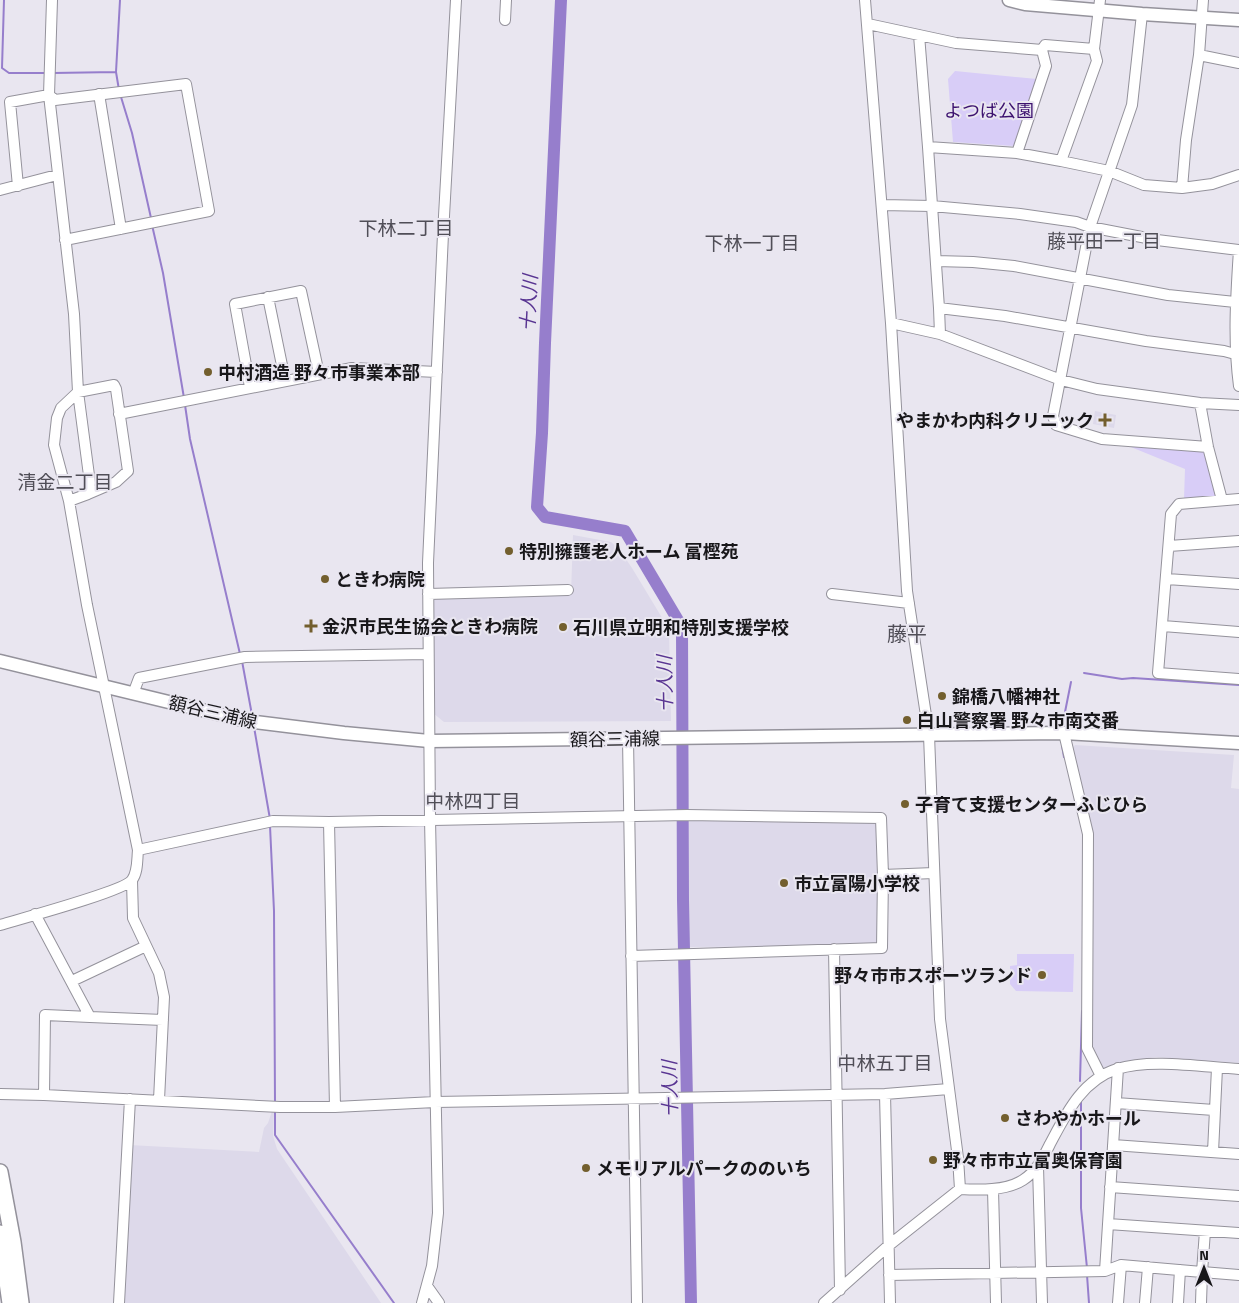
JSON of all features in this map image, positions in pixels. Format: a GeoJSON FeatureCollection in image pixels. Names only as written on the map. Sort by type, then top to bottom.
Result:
{"type":"FeatureCollection","features":[{"type":"Feature","properties":{"kind":"highway"},"geometry":{"type":"LineString","coordinates":[[0,1172],[21,1303]]}},
{"type":"Feature","properties":{"kind":"highway"},"geometry":{"type":"LineString","coordinates":[[0,1234],[10,1303]]}},
{"type":"Feature","properties":{"kind":"main road"},"geometry":{"type":"LineString","coordinates":[[1009,0],[1100,5],[1142,14],[1239,20]]}},
{"type":"Feature","properties":{"kind":"main road","name":"額谷三浦線"},"geometry":{"type":"LineString","coordinates":[[0,661],[260,724],[429,740],[1064,733],[1239,743]]}},
{"type":"Feature","properties":{"kind":"street"},"geometry":{"type":"LineString","coordinates":[[52,0],[49,91],[74,314],[78,392],[90,483],[88,494]]}},
{"type":"Feature","properties":{"kind":"street"},"geometry":{"type":"LineString","coordinates":[[422,1303],[432,1266],[438,1213],[430,819],[428,594],[456,0]]}},
{"type":"Feature","properties":{"kind":"street"},"geometry":{"type":"LineString","coordinates":[[505,20],[506,0]]}},
{"type":"Feature","properties":{"kind":"street"},"geometry":{"type":"LineString","coordinates":[[864,0],[868,24],[891,323],[907,592],[929,735],[940,1019],[958,1158],[960,1189]]}},
{"type":"Feature","properties":{"kind":"street"},"geometry":{"type":"LineString","coordinates":[[1182,188],[1186,140],[1199,54],[1203,0]]}},
{"type":"Feature","properties":{"kind":"street"},"geometry":{"type":"LineString","coordinates":[[1061,162],[1097,61],[1094,49],[1100,5]]}},
{"type":"Feature","properties":{"kind":"street"},"geometry":{"type":"LineString","coordinates":[[1142,14],[1132,105],[1090,227],[1054,416],[1056,425],[1102,439],[1208,446]]}},
{"type":"Feature","properties":{"kind":"street"},"geometry":{"type":"LineString","coordinates":[[868,24],[956,43],[1042,50]]}},
{"type":"Feature","properties":{"kind":"street"},"geometry":{"type":"LineString","coordinates":[[919,35],[940,308],[940,334]]}},
{"type":"Feature","properties":{"kind":"street"},"geometry":{"type":"LineString","coordinates":[[1017,153],[1046,66],[1042,50],[1045,45],[1094,49]]}},
{"type":"Feature","properties":{"kind":"street"},"geometry":{"type":"LineString","coordinates":[[1199,54],[1239,63]]}},
{"type":"Feature","properties":{"kind":"street"},"geometry":{"type":"LineString","coordinates":[[49,91],[55,100],[186,84],[209,211],[65,240]]}},
{"type":"Feature","properties":{"kind":"street"},"geometry":{"type":"LineString","coordinates":[[18,186],[5,103],[49,91]]}},
{"type":"Feature","properties":{"kind":"street"},"geometry":{"type":"LineString","coordinates":[[99,94],[121,229]]}},
{"type":"Feature","properties":{"kind":"street"},"geometry":{"type":"LineString","coordinates":[[928,147],[1017,153],[1109,171],[1144,185],[1182,188],[1212,184],[1239,175]]}},
{"type":"Feature","properties":{"kind":"street"},"geometry":{"type":"LineString","coordinates":[[0,190],[57,175]]}},
{"type":"Feature","properties":{"kind":"street"},"geometry":{"type":"LineString","coordinates":[[882,205],[932,206],[1020,214],[1076,222],[1090,227],[1157,240],[1239,250],[1235,302],[1235,354],[1239,386]]}},
{"type":"Feature","properties":{"kind":"street"},"geometry":{"type":"LineString","coordinates":[[936,261],[1014,266],[1168,295],[1235,302]]}},
{"type":"Feature","properties":{"kind":"street"},"geometry":{"type":"LineString","coordinates":[[250,387],[235,304],[268,297],[300,291],[319,374]]}},
{"type":"Feature","properties":{"kind":"street"},"geometry":{"type":"LineString","coordinates":[[268,297],[285,380]]}},
{"type":"Feature","properties":{"kind":"street"},"geometry":{"type":"LineString","coordinates":[[940,308],[1005,316],[1146,341],[1235,354]]}},
{"type":"Feature","properties":{"kind":"street"},"geometry":{"type":"LineString","coordinates":[[891,323],[940,334],[1061,380],[1097,389],[1200,403],[1239,405]]}},
{"type":"Feature","properties":{"kind":"street"},"geometry":{"type":"LineString","coordinates":[[120,414],[352,368],[437,372]]}},
{"type":"Feature","properties":{"kind":"street"},"geometry":{"type":"LineString","coordinates":[[69,502],[116,482],[128,472],[114,384],[78,392],[61,408],[57,418],[54,445],[69,502],[104,687],[138,850],[137,867],[132,881],[133,918],[159,973],[164,997],[159,1100]]}},
{"type":"Feature","properties":{"kind":"street"},"geometry":{"type":"LineString","coordinates":[[1200,403],[1208,446],[1222,500]]}},
{"type":"Feature","properties":{"kind":"street"},"geometry":{"type":"LineString","coordinates":[[1239,499],[1179,504],[1171,514],[1158,673],[1239,679]]}},
{"type":"Feature","properties":{"kind":"street"},"geometry":{"type":"LineString","coordinates":[[1169,546],[1239,541]]}},
{"type":"Feature","properties":{"kind":"street"},"geometry":{"type":"LineString","coordinates":[[1167,579],[1239,584]]}},
{"type":"Feature","properties":{"kind":"street"},"geometry":{"type":"LineString","coordinates":[[428,594],[568,590]]}},
{"type":"Feature","properties":{"kind":"street"},"geometry":{"type":"LineString","coordinates":[[832,594],[909,603]]}},
{"type":"Feature","properties":{"kind":"street"},"geometry":{"type":"LineString","coordinates":[[1163,626],[1239,632]]}},
{"type":"Feature","properties":{"kind":"street"},"geometry":{"type":"LineString","coordinates":[[133,694],[139,678],[240,658],[428,654]]}},
{"type":"Feature","properties":{"kind":"street"},"geometry":{"type":"LineString","coordinates":[[1064,733],[1088,834],[1086,1048],[1101,1076]]}},
{"type":"Feature","properties":{"kind":"street"},"geometry":{"type":"LineString","coordinates":[[628,738],[637,1303]]}},
{"type":"Feature","properties":{"kind":"street"},"geometry":{"type":"LineString","coordinates":[[138,850],[269,822],[682,815],[881,818],[883,875],[882,948],[631,956]]}},
{"type":"Feature","properties":{"kind":"street"},"geometry":{"type":"LineString","coordinates":[[329,822],[335,1107]]}},
{"type":"Feature","properties":{"kind":"street"},"geometry":{"type":"LineString","coordinates":[[883,875],[934,873]]}},
{"type":"Feature","properties":{"kind":"street"},"geometry":{"type":"LineString","coordinates":[[0,925],[104,894],[132,881]]}},
{"type":"Feature","properties":{"kind":"street"},"geometry":{"type":"LineString","coordinates":[[35,914],[90,1017]]}},
{"type":"Feature","properties":{"kind":"street"},"geometry":{"type":"LineString","coordinates":[[72,981],[146,946]]}},
{"type":"Feature","properties":{"kind":"street"},"geometry":{"type":"LineString","coordinates":[[834,949],[840,1290]]}},
{"type":"Feature","properties":{"kind":"street"},"geometry":{"type":"LineString","coordinates":[[44,1095],[46,1015],[162,1020]]}},
{"type":"Feature","properties":{"kind":"street"},"geometry":{"type":"LineString","coordinates":[[824,1303],[888,1246],[960,1189],[993,1190],[1022,1181],[1038,1167],[1073,1102],[1101,1076],[1118,1068],[1153,1064],[1239,1070]]}},
{"type":"Feature","properties":{"kind":"street"},"geometry":{"type":"LineString","coordinates":[[1105,1271],[1118,1068]]}},
{"type":"Feature","properties":{"kind":"street"},"geometry":{"type":"LineString","coordinates":[[1213,1152],[1217,1068]]}},
{"type":"Feature","properties":{"kind":"street"},"geometry":{"type":"LineString","coordinates":[[0,1094],[335,1107],[435,1102],[885,1094],[949,1089]]}},
{"type":"Feature","properties":{"kind":"street"},"geometry":{"type":"LineString","coordinates":[[885,1094],[890,1303]]}},
{"type":"Feature","properties":{"kind":"street"},"geometry":{"type":"LineString","coordinates":[[119,1303],[130,1099]]}},
{"type":"Feature","properties":{"kind":"street"},"geometry":{"type":"LineString","coordinates":[[1116,1103],[1214,1110]]}},
{"type":"Feature","properties":{"kind":"street"},"geometry":{"type":"LineString","coordinates":[[1113,1146],[1239,1154]]}},
{"type":"Feature","properties":{"kind":"street"},"geometry":{"type":"LineString","coordinates":[[1038,1167],[1042,1303]]}},
{"type":"Feature","properties":{"kind":"street"},"geometry":{"type":"LineString","coordinates":[[1110,1187],[1239,1196]]}},
{"type":"Feature","properties":{"kind":"street"},"geometry":{"type":"LineString","coordinates":[[993,1190],[996,1303]]}},
{"type":"Feature","properties":{"kind":"street"},"geometry":{"type":"LineString","coordinates":[[1108,1224],[1239,1233]]}},
{"type":"Feature","properties":{"kind":"street"},"geometry":{"type":"LineString","coordinates":[[1201,1303],[1205,1230]]}},
{"type":"Feature","properties":{"kind":"street"},"geometry":{"type":"LineString","coordinates":[[889,1275],[1105,1271],[1121,1265],[1239,1276]]}},
{"type":"Feature","properties":{"kind":"street"},"geometry":{"type":"LineString","coordinates":[[1118,1303],[1121,1265]]}},
{"type":"Feature","properties":{"kind":"street"},"geometry":{"type":"LineString","coordinates":[[1145,1303],[1148,1267]]}},
{"type":"Feature","properties":{"kind":"street"},"geometry":{"type":"LineString","coordinates":[[1178,1303],[1180,1270]]}},
{"type":"Feature","properties":{"kind":"street"},"geometry":{"type":"LineString","coordinates":[[427,1286],[439,1303]]}},
{"type":"Feature","properties":{"kind":"shaded area","name":"やまかわ内科クリニック"},"geometry":{"type":"Polygon","coordinates":[[[1095,411],[1116,415],[1114,428],[1093,424],[1095,411]]]}},
{"type":"Feature","properties":{"kind":"shaded area"},"geometry":{"type":"Polygon","coordinates":[[[573,535],[611,542],[619,549],[667,626],[669,632],[671,721],[444,722],[433,713],[433,598],[571,594],[573,535]]]}},
{"type":"Feature","properties":{"kind":"shaded area"},"geometry":{"type":"Polygon","coordinates":[[[1075,745],[1234,755],[1231,788],[1239,789],[1239,1063],[1156,1057],[1116,1063],[1103,1069],[1091,1047],[1092,826],[1072,749],[1075,745]]]}},
{"type":"Feature","properties":{"kind":"shaded area","name":"市立富陽小学校"},"geometry":{"type":"Polygon","coordinates":[[[689,819],[878,821],[880,945],[689,947],[689,819]]]}},
{"type":"Feature","properties":{"kind":"shaded area"},"geometry":{"type":"Polygon","coordinates":[[[272,1111],[274,1111],[273,1136],[277,1149],[381,1303],[121,1303],[129,1145],[259,1152],[264,1128],[272,1111]]]}},
{"type":"Feature","properties":{"kind":"green space","name":"よつば公園"},"geometry":{"type":"Polygon","coordinates":[[[955,71],[1037,79],[1014,146],[953,142],[948,79],[955,71]]]}},
{"type":"Feature","properties":{"kind":"green space"},"geometry":{"type":"Polygon","coordinates":[[[1121,443],[1205,449],[1218,497],[1184,499],[1185,469],[1121,443]]]}},
{"type":"Feature","properties":{"kind":"green space","name":"野々市市スポーツランド"},"geometry":{"type":"Polygon","coordinates":[[[1017,954],[1074,954],[1073,992],[1016,991],[1010,984],[1010,966],[1017,965],[1017,954]]]}},
{"type":"Feature","properties":{"kind":"waterway"},"geometry":{"type":"LineString","coordinates":[[4,0],[2,68],[9,73],[46,73]]}},
{"type":"Feature","properties":{"kind":"waterway"},"geometry":{"type":"LineString","coordinates":[[119,90],[116,72],[120,0]]}},
{"type":"Feature","properties":{"kind":"waterway","name":"十人川"},"geometry":{"type":"LineString","coordinates":[[561,0],[537,507],[545,517],[625,531],[682,627],[683,900],[691,1303]]}},
{"type":"Feature","properties":{"kind":"waterway"},"geometry":{"type":"LineString","coordinates":[[53,73],[116,72]]}},
{"type":"Feature","properties":{"kind":"waterway"},"geometry":{"type":"LineString","coordinates":[[121,97],[132,133],[151,218]]}},
{"type":"Feature","properties":{"kind":"waterway"},"geometry":{"type":"LineString","coordinates":[[152,225],[163,273],[184,398]]}},
{"type":"Feature","properties":{"kind":"waterway"},"geometry":{"type":"LineString","coordinates":[[185,405],[190,439],[240,654]]}},
{"type":"Feature","properties":{"kind":"waterway"},"geometry":{"type":"LineString","coordinates":[[242,661],[252,715]]}},
{"type":"Feature","properties":{"kind":"waterway"},"geometry":{"type":"LineString","coordinates":[[1084,673],[1122,679],[1133,678],[1239,685]]}},
{"type":"Feature","properties":{"kind":"waterway"},"geometry":{"type":"LineString","coordinates":[[1064,717],[1071,682]]}},
{"type":"Feature","properties":{"kind":"waterway"},"geometry":{"type":"LineString","coordinates":[[254,727],[270,819]]}},
{"type":"Feature","properties":{"kind":"waterway"},"geometry":{"type":"LineString","coordinates":[[1062,745],[1064,757]]}},
{"type":"Feature","properties":{"kind":"waterway"},"geometry":{"type":"LineString","coordinates":[[270,826],[274,911],[275,1104]]}},
{"type":"Feature","properties":{"kind":"waterway"},"geometry":{"type":"LineString","coordinates":[[1080,1081],[1082,1011]]}},
{"type":"Feature","properties":{"kind":"waterway"},"geometry":{"type":"LineString","coordinates":[[1081,1101],[1081,1208],[1087,1268]]}},
{"type":"Feature","properties":{"kind":"waterway"},"geometry":{"type":"LineString","coordinates":[[275,1111],[275,1135],[394,1303]]}},
{"type":"Feature","properties":{"kind":"waterway"},"geometry":{"type":"LineString","coordinates":[[1087,1275],[1089,1303]]}},
{"type":"Feature","properties":{"kind":"place","name":"中村酒造 野々市事業本部"},"geometry":{"type":"Point","coordinates":[208,372]}},
{"type":"Feature","properties":{"kind":"place","name":"やまかわ内科クリニック"},"geometry":{"type":"Point","coordinates":[1105,420]}},
{"type":"Feature","properties":{"kind":"place","name":"特別擁護老人ホーム 富樫苑"},"geometry":{"type":"Point","coordinates":[509,551]}},
{"type":"Feature","properties":{"kind":"place","name":"ときわ病院"},"geometry":{"type":"Point","coordinates":[325,579]}},
{"type":"Feature","properties":{"kind":"place","name":"金沢市民生協会ときわ病院"},"geometry":{"type":"Point","coordinates":[311,626]}},
{"type":"Feature","properties":{"kind":"place","name":"石川県立明和特別支援学校"},"geometry":{"type":"Point","coordinates":[563,627]}},
{"type":"Feature","properties":{"kind":"place","name":"錦橋八幡神社"},"geometry":{"type":"Point","coordinates":[942,696]}},
{"type":"Feature","properties":{"kind":"place","name":"白山警察署 野々市南交番"},"geometry":{"type":"Point","coordinates":[907,720]}},
{"type":"Feature","properties":{"kind":"place","name":"子育て支援センターふじひら"},"geometry":{"type":"Point","coordinates":[905,804]}},
{"type":"Feature","properties":{"kind":"place","name":"市立富陽小学校"},"geometry":{"type":"Point","coordinates":[784,883]}},
{"type":"Feature","properties":{"kind":"place","name":"野々市市スポーツランド"},"geometry":{"type":"Point","coordinates":[1042,975]}},
{"type":"Feature","properties":{"kind":"place","name":"さわやかホール"},"geometry":{"type":"Point","coordinates":[1005,1118]}},
{"type":"Feature","properties":{"kind":"place","name":"野々市市立富奥保育園"},"geometry":{"type":"Point","coordinates":[933,1160]}},
{"type":"Feature","properties":{"kind":"place","name":"メモリアルパークののいち"},"geometry":{"type":"Point","coordinates":[586,1168]}},
{"type":"Feature","properties":{"kind":"district","name":"下林二丁目"},"geometry":{"type":"Point","coordinates":[406,227]}},
{"type":"Feature","properties":{"kind":"district","name":"藤平田一丁目"},"geometry":{"type":"Point","coordinates":[1104,240]}},
{"type":"Feature","properties":{"kind":"district","name":"下林一丁目"},"geometry":{"type":"Point","coordinates":[752,242]}},
{"type":"Feature","properties":{"kind":"district","name":"清金二丁目"},"geometry":{"type":"Point","coordinates":[65,481]}},
{"type":"Feature","properties":{"kind":"district","name":"藤平"},"geometry":{"type":"Point","coordinates":[907,633]}},
{"type":"Feature","properties":{"kind":"district","name":"中林四丁目"},"geometry":{"type":"Point","coordinates":[473,800]}},
{"type":"Feature","properties":{"kind":"district","name":"中林五丁目"},"geometry":{"type":"Point","coordinates":[885,1062]}}]}
